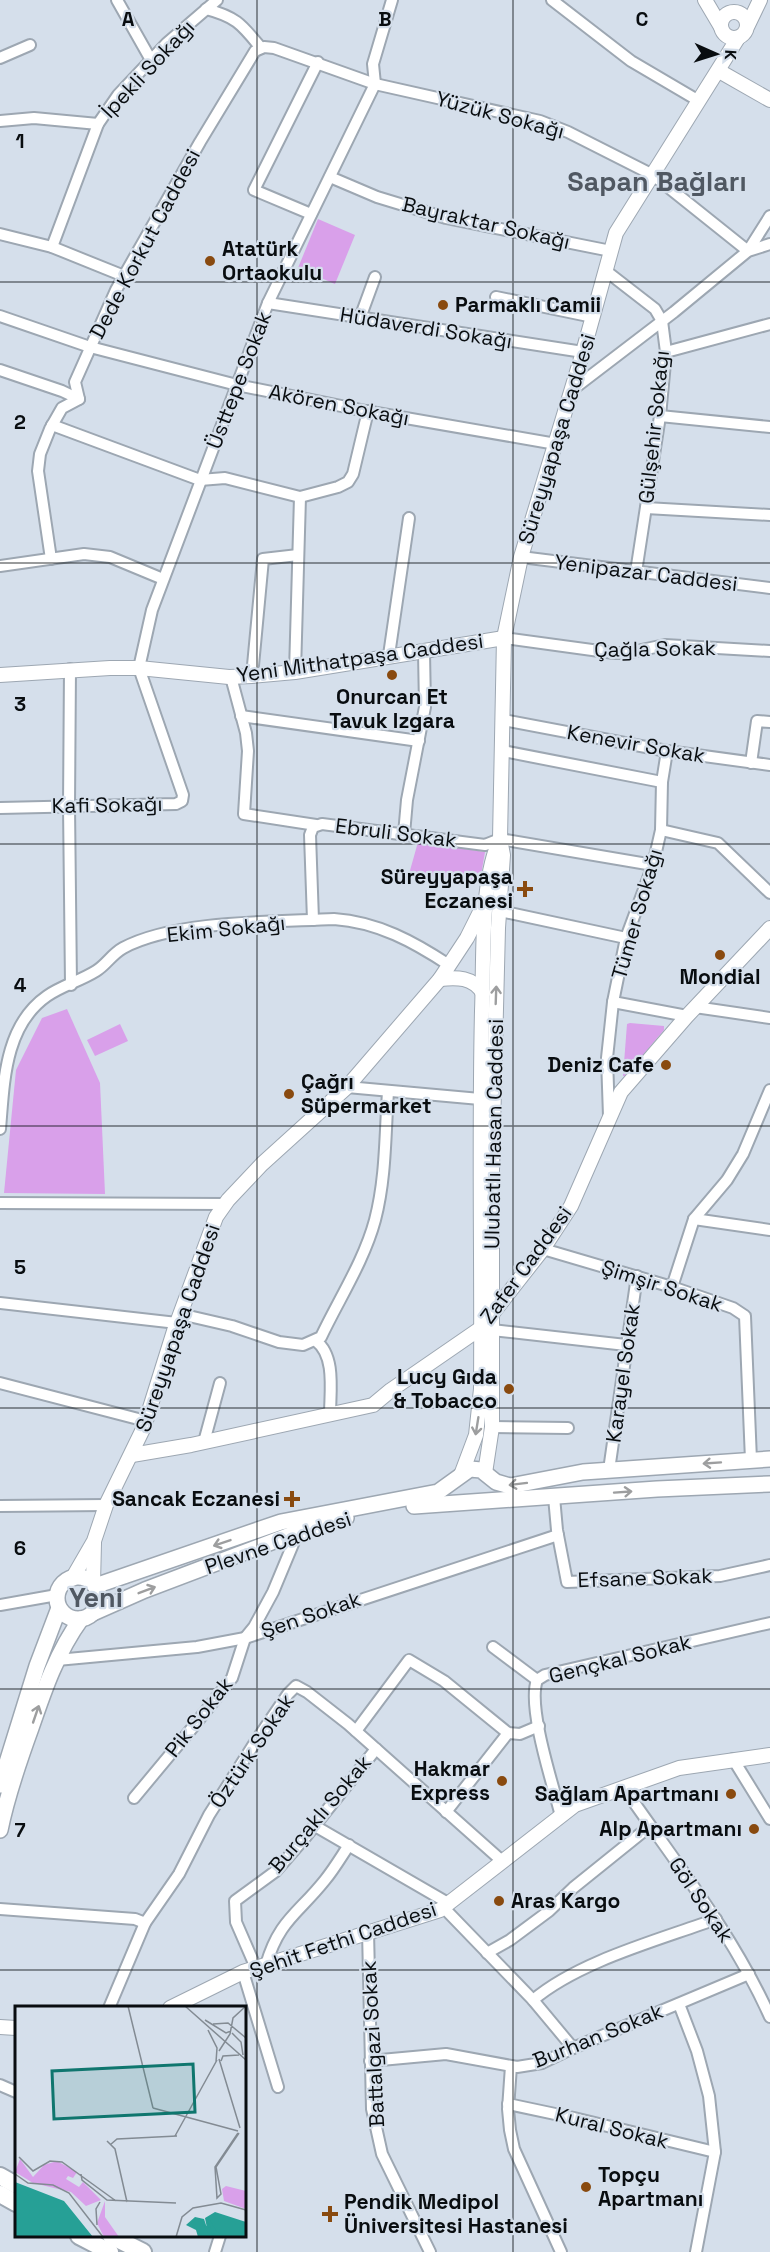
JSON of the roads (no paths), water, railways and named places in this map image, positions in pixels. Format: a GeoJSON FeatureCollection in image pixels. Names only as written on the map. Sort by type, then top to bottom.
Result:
{"type":"FeatureCollection","features":[{"type":"Feature","properties":{"kind":"main road"},"geometry":{"type":"LineString","coordinates":[[487,1475],[491,1488],[489,1493],[475,1501],[465,1499],[459,1491],[460,1477],[470,1469],[481,1470],[496,1482],[510,1486],[583,1472],[770,1459]]}},
{"type":"Feature","properties":{"kind":"main road"},"geometry":{"type":"LineString","coordinates":[[582,1496],[570,1488],[569,1483],[583,1472]]}},
{"type":"Feature","properties":{"kind":"main road","name":"Plevne Caddesi"},"geometry":{"type":"LineString","coordinates":[[94,1584],[281,1522],[438,1492],[460,1477]]}},
{"type":"Feature","properties":{"kind":"main road","name":"Plevne Caddesi"},"geometry":{"type":"LineString","coordinates":[[87,1616],[146,1590],[298,1532],[378,1511],[475,1501],[770,1484]]}},
{"type":"Feature","properties":{"kind":"main road"},"geometry":{"type":"LineString","coordinates":[[0,1785],[64,1582],[81,1578],[94,1584],[99,1601],[68,1637],[57,1660],[20,1759],[0,1830]]}},
{"type":"Feature","properties":{"kind":"main road"},"geometry":{"type":"LineString","coordinates":[[58,1602],[68,1616],[75,1619],[87,1616]]}},
{"type":"Feature","properties":{"kind":"main road"},"geometry":{"type":"LineString","coordinates":[[0,2176],[15,2184]]}},
{"type":"Feature","properties":{"kind":"main road"},"geometry":{"type":"LineString","coordinates":[[0,2194],[15,2202]]}},
{"type":"Feature","properties":{"kind":"main road"},"geometry":{"type":"LineString","coordinates":[[83,2237],[110,2252]]}},
{"type":"Feature","properties":{"kind":"main road"},"geometry":{"type":"LineString","coordinates":[[115,2237],[143,2252]]}},
{"type":"Feature","properties":{"kind":"street"},"geometry":{"type":"LineString","coordinates":[[117,0],[151,60]]}},
{"type":"Feature","properties":{"kind":"street","name":"İpekli Sokağı"},"geometry":{"type":"LineString","coordinates":[[52,247],[98,124],[118,95],[167,43],[217,0]]}},
{"type":"Feature","properties":{"kind":"street","name":"Üsttepe Sokak"},"geometry":{"type":"LineString","coordinates":[[139,668],[149,622],[163,579],[268,303],[375,84],[373,64],[392,0]]}},
{"type":"Feature","properties":{"kind":"street"},"geometry":{"type":"LineString","coordinates":[[552,0],[631,61],[699,101]]}},
{"type":"Feature","properties":{"kind":"street"},"geometry":{"type":"LineString","coordinates":[[705,0],[728,33]]}},
{"type":"Feature","properties":{"kind":"street"},"geometry":{"type":"LineString","coordinates":[[711,0],[731,12],[742,14],[748,25]]}},
{"type":"Feature","properties":{"kind":"street"},"geometry":{"type":"LineString","coordinates":[[745,0],[722,19],[728,33],[719,71],[770,100]]}},
{"type":"Feature","properties":{"kind":"street"},"geometry":{"type":"LineString","coordinates":[[728,33],[745,33],[760,0]]}},
{"type":"Feature","properties":{"kind":"street"},"geometry":{"type":"LineString","coordinates":[[206,9],[228,15],[236,20],[261,48],[274,48],[375,84]]}},
{"type":"Feature","properties":{"kind":"street"},"geometry":{"type":"LineString","coordinates":[[0,58],[30,45]]}},
{"type":"Feature","properties":{"kind":"street","name":"Dede Korkut Caddesi"},"geometry":{"type":"LineString","coordinates":[[79,399],[75,382],[124,276],[241,74],[255,51],[261,48]]}},
{"type":"Feature","properties":{"kind":"street"},"geometry":{"type":"LineString","coordinates":[[311,214],[255,190],[318,62]]}},
{"type":"Feature","properties":{"kind":"street","name":"Süreyyapaşa Caddesi"},"geometry":{"type":"LineString","coordinates":[[440,978],[468,951],[485,927],[496,904],[494,854],[500,839],[504,638],[521,557],[572,390],[616,233],[719,71]]}},
{"type":"Feature","properties":{"kind":"street","name":"Yüzük Sokağı"},"geometry":{"type":"LineString","coordinates":[[375,84],[540,121],[568,132],[652,175],[748,251]]}},
{"type":"Feature","properties":{"kind":"street"},"geometry":{"type":"LineString","coordinates":[[0,121],[34,118],[98,124]]}},
{"type":"Feature","properties":{"kind":"street","name":"Bayraktar Sokağı"},"geometry":{"type":"LineString","coordinates":[[330,177],[377,197],[446,218],[611,251]]}},
{"type":"Feature","properties":{"kind":"street"},"geometry":{"type":"LineString","coordinates":[[572,390],[748,251],[770,216]]}},
{"type":"Feature","properties":{"kind":"street"},"geometry":{"type":"LineString","coordinates":[[0,234],[52,247],[124,276]]}},
{"type":"Feature","properties":{"kind":"street"},"geometry":{"type":"LineString","coordinates":[[748,251],[770,244]]}},
{"type":"Feature","properties":{"kind":"street","name":"Gülşehir Sokağı"},"geometry":{"type":"LineString","coordinates":[[606,271],[655,309],[662,321],[666,351],[660,416],[636,572]]}},
{"type":"Feature","properties":{"kind":"street"},"geometry":{"type":"LineString","coordinates":[[360,318],[375,277]]}},
{"type":"Feature","properties":{"kind":"street"},"geometry":{"type":"LineString","coordinates":[[496,297],[593,317]]}},
{"type":"Feature","properties":{"kind":"street","name":"Hüdaverdi Sokağı"},"geometry":{"type":"LineString","coordinates":[[268,303],[583,351]]}},
{"type":"Feature","properties":{"kind":"street","name":"Akören Sokağı"},"geometry":{"type":"LineString","coordinates":[[0,316],[90,347],[237,386],[556,444]]}},
{"type":"Feature","properties":{"kind":"street"},"geometry":{"type":"LineString","coordinates":[[666,351],[770,324]]}},
{"type":"Feature","properties":{"kind":"street"},"geometry":{"type":"LineString","coordinates":[[0,370],[79,399]]}},
{"type":"Feature","properties":{"kind":"street"},"geometry":{"type":"LineString","coordinates":[[51,559],[38,471],[40,454],[62,408],[79,399]]}},
{"type":"Feature","properties":{"kind":"street"},"geometry":{"type":"LineString","coordinates":[[52,425],[200,480],[225,478],[300,497],[348,482],[353,474],[368,411]]}},
{"type":"Feature","properties":{"kind":"street"},"geometry":{"type":"LineString","coordinates":[[660,416],[770,428]]}},
{"type":"Feature","properties":{"kind":"street"},"geometry":{"type":"LineString","coordinates":[[295,672],[300,497]]}},
{"type":"Feature","properties":{"kind":"street"},"geometry":{"type":"LineString","coordinates":[[646,508],[770,514]]}},
{"type":"Feature","properties":{"kind":"street"},"geometry":{"type":"LineString","coordinates":[[389,655],[409,518]]}},
{"type":"Feature","properties":{"kind":"street"},"geometry":{"type":"LineString","coordinates":[[0,566],[84,554],[110,557],[163,579]]}},
{"type":"Feature","properties":{"kind":"street"},"geometry":{"type":"LineString","coordinates":[[252,676],[263,559],[298,555]]}},
{"type":"Feature","properties":{"kind":"street","name":"Yenipazar Caddesi"},"geometry":{"type":"LineString","coordinates":[[521,557],[770,588]]}},
{"type":"Feature","properties":{"kind":"street","name":"Yeni Mithatpaşa Caddesi"},"geometry":{"type":"LineString","coordinates":[[0,675],[70,669],[139,668],[231,677],[252,676],[295,672],[504,638]]}},
{"type":"Feature","properties":{"kind":"street","name":"Çağla Sokak"},"geometry":{"type":"LineString","coordinates":[[504,638],[614,653],[627,653],[665,645],[770,651]]}},
{"type":"Feature","properties":{"kind":"street"},"geometry":{"type":"LineString","coordinates":[[404,834],[410,786],[425,707],[424,652]]}},
{"type":"Feature","properties":{"kind":"street","name":"Kafi Sokağı"},"geometry":{"type":"LineString","coordinates":[[0,808],[176,804],[182,801],[183,795],[139,668]]}},
{"type":"Feature","properties":{"kind":"street"},"geometry":{"type":"LineString","coordinates":[[70,669],[71,985]]}},
{"type":"Feature","properties":{"kind":"street"},"geometry":{"type":"LineString","coordinates":[[231,677],[242,716],[248,751],[244,814],[316,825]]}},
{"type":"Feature","properties":{"kind":"street"},"geometry":{"type":"LineString","coordinates":[[242,716],[419,741]]}},
{"type":"Feature","properties":{"kind":"street","name":"Kenevir Sokak"},"geometry":{"type":"LineString","coordinates":[[503,720],[667,751],[770,765]]}},
{"type":"Feature","properties":{"kind":"street"},"geometry":{"type":"LineString","coordinates":[[751,763],[757,721],[770,722]]}},
{"type":"Feature","properties":{"kind":"street"},"geometry":{"type":"LineString","coordinates":[[503,751],[662,782]]}},
{"type":"Feature","properties":{"kind":"street","name":"Tümer Sokağı"},"geometry":{"type":"LineString","coordinates":[[667,751],[662,782],[661,830],[653,865],[626,938],[613,1002],[770,1018]]}},
{"type":"Feature","properties":{"kind":"street","name":"Ebruli Sokak"},"geometry":{"type":"LineString","coordinates":[[313,920],[310,835],[313,827],[322,824],[485,844],[500,839],[653,865]]}},
{"type":"Feature","properties":{"kind":"street"},"geometry":{"type":"LineString","coordinates":[[661,830],[718,843],[770,893]]}},
{"type":"Feature","properties":{"kind":"street"},"geometry":{"type":"LineString","coordinates":[[496,904],[626,938]]}},
{"type":"Feature","properties":{"kind":"street","name":"Süreyyapaşa Caddesi"},"geometry":{"type":"LineString","coordinates":[[94,1541],[106,1505],[132,1455],[146,1421],[179,1318],[216,1217],[262,1164],[347,1087],[440,978],[472,930],[496,904]]}},
{"type":"Feature","properties":{"kind":"street","name":"Ulubatlı Hasan Caddesi"},"geometry":{"type":"LineString","coordinates":[[492,1313],[496,904]]}},
{"type":"Feature","properties":{"kind":"street","name":"Ekim Sokağı"},"geometry":{"type":"LineString","coordinates":[[0,1129],[3,1066],[28,1014],[49,995],[98,970],[123,948],[147,938],[210,926],[352,920],[372,925],[410,942],[449,966]]}},
{"type":"Feature","properties":{"kind":"street","name":"Ulubatlı Hasan Caddesi"},"geometry":{"type":"LineString","coordinates":[[485,927],[480,1099],[492,1427],[487,1475]]}},
{"type":"Feature","properties":{"kind":"street","name":"Zafer Caddesi"},"geometry":{"type":"LineString","coordinates":[[132,1455],[204,1442],[373,1405],[391,1390],[487,1329],[492,1313],[543,1249],[571,1206],[621,1092],[691,1011],[770,928]]}},
{"type":"Feature","properties":{"kind":"street"},"geometry":{"type":"LineString","coordinates":[[440,978],[465,979],[473,982],[483,993]]}},
{"type":"Feature","properties":{"kind":"street"},"geometry":{"type":"LineString","coordinates":[[609,1117],[607,1058],[613,1002]]}},
{"type":"Feature","properties":{"kind":"street"},"geometry":{"type":"LineString","coordinates":[[347,1087],[480,1099]]}},
{"type":"Feature","properties":{"kind":"street"},"geometry":{"type":"LineString","coordinates":[[672,1287],[694,1219],[727,1180],[743,1154],[770,1090]]}},
{"type":"Feature","properties":{"kind":"street"},"geometry":{"type":"LineString","coordinates":[[0,1303],[179,1318],[232,1326],[279,1342],[303,1345],[316,1341],[321,1337],[360,1259],[375,1221],[385,1158],[388,1092]]}},
{"type":"Feature","properties":{"kind":"street"},"geometry":{"type":"LineString","coordinates":[[0,1203],[225,1204]]}},
{"type":"Feature","properties":{"kind":"street"},"geometry":{"type":"LineString","coordinates":[[694,1219],[770,1230]]}},
{"type":"Feature","properties":{"kind":"street","name":"Şimşir Sokak"},"geometry":{"type":"LineString","coordinates":[[543,1249],[672,1287],[733,1308],[745,1316],[751,1460]]}},
{"type":"Feature","properties":{"kind":"street","name":"Karayel Sokak"},"geometry":{"type":"LineString","coordinates":[[609,1470],[637,1276]]}},
{"type":"Feature","properties":{"kind":"street"},"geometry":{"type":"LineString","coordinates":[[487,1329],[626,1345]]}},
{"type":"Feature","properties":{"kind":"street","name":"Ulubatlı Hasan Caddesi"},"geometry":{"type":"LineString","coordinates":[[460,1477],[476,1435],[487,1329]]}},
{"type":"Feature","properties":{"kind":"street"},"geometry":{"type":"LineString","coordinates":[[316,1341],[325,1350],[328,1359],[330,1415]]}},
{"type":"Feature","properties":{"kind":"street"},"geometry":{"type":"LineString","coordinates":[[0,1383],[146,1421]]}},
{"type":"Feature","properties":{"kind":"street"},"geometry":{"type":"LineString","coordinates":[[204,1442],[220,1383]]}},
{"type":"Feature","properties":{"kind":"street"},"geometry":{"type":"LineString","coordinates":[[492,1427],[568,1428]]}},
{"type":"Feature","properties":{"kind":"street","name":"Efsane Sokak"},"geometry":{"type":"LineString","coordinates":[[554,1497],[567,1582],[720,1576],[770,1565]]}},
{"type":"Feature","properties":{"kind":"street"},"geometry":{"type":"LineString","coordinates":[[0,1506],[106,1505]]}},
{"type":"Feature","properties":{"kind":"street","name":"Pik Sokak"},"geometry":{"type":"LineString","coordinates":[[134,1798],[232,1678],[245,1638],[254,1627],[273,1592],[298,1532]]}},
{"type":"Feature","properties":{"kind":"street","name":"Şen Sokak"},"geometry":{"type":"LineString","coordinates":[[57,1660],[197,1647],[245,1638],[558,1535]]}},
{"type":"Feature","properties":{"kind":"street"},"geometry":{"type":"LineString","coordinates":[[94,1541],[94,1584]]}},
{"type":"Feature","properties":{"kind":"street"},"geometry":{"type":"LineString","coordinates":[[72,1579],[94,1541]]}},
{"type":"Feature","properties":{"kind":"street"},"geometry":{"type":"LineString","coordinates":[[0,1605],[58,1602]]}},
{"type":"Feature","properties":{"kind":"street","name":"Gençkal Sokak"},"geometry":{"type":"LineString","coordinates":[[561,1816],[539,1726],[533,1690],[537,1680],[545,1676],[770,1623]]}},
{"type":"Feature","properties":{"kind":"street"},"geometry":{"type":"LineString","coordinates":[[493,1647],[537,1680]]}},
{"type":"Feature","properties":{"kind":"street"},"geometry":{"type":"LineString","coordinates":[[356,1731],[409,1660],[444,1681],[508,1733],[520,1734],[539,1726]]}},
{"type":"Feature","properties":{"kind":"street","name":"Öztürk Sokak"},"geometry":{"type":"LineString","coordinates":[[146,1923],[179,1874],[209,1815],[254,1744],[296,1686],[307,1692],[356,1731],[502,1861]]}},
{"type":"Feature","properties":{"kind":"street"},"geometry":{"type":"LineString","coordinates":[[446,1812],[508,1733]]}},
{"type":"Feature","properties":{"kind":"street","name":"Burçaklı Sokak"},"geometry":{"type":"LineString","coordinates":[[255,1969],[236,1922],[235,1901],[276,1871],[376,1749]]}},
{"type":"Feature","properties":{"kind":"street","name":"Şehit Fethi Caddesi"},"geometry":{"type":"LineString","coordinates":[[172,2006],[255,1969],[446,1905],[575,1805],[679,1768],[770,1755]]}},
{"type":"Feature","properties":{"kind":"street"},"geometry":{"type":"LineString","coordinates":[[733,1759],[770,1819]]}},
{"type":"Feature","properties":{"kind":"street","name":"Göl Sokak"},"geometry":{"type":"LineString","coordinates":[[624,1788],[716,1919],[749,1974],[765,1992],[770,2017]]}},
{"type":"Feature","properties":{"kind":"street"},"geometry":{"type":"LineString","coordinates":[[315,1826],[446,1905],[487,1953],[533,2000],[573,2048]]}},
{"type":"Feature","properties":{"kind":"street"},"geometry":{"type":"LineString","coordinates":[[487,1953],[510,1940],[549,1911],[573,1888],[650,1826]]}},
{"type":"Feature","properties":{"kind":"street"},"geometry":{"type":"LineString","coordinates":[[278,2087],[255,1969],[278,1933],[325,1881],[349,1845]]}},
{"type":"Feature","properties":{"kind":"street"},"geometry":{"type":"LineString","coordinates":[[0,1909],[135,1919],[146,1923],[109,2006]]}},
{"type":"Feature","properties":{"kind":"street"},"geometry":{"type":"LineString","coordinates":[[533,2000],[559,1982],[591,1965],[716,1919]]}},
{"type":"Feature","properties":{"kind":"street","name":"Battalgazi Sokak"},"geometry":{"type":"LineString","coordinates":[[369,1931],[372,2109],[382,2154],[430,2252]]}},
{"type":"Feature","properties":{"kind":"street","name":"Burhan Sokak"},"geometry":{"type":"LineString","coordinates":[[370,2061],[446,2054],[511,2066],[542,2063],[749,1974]]}},
{"type":"Feature","properties":{"kind":"street"},"geometry":{"type":"LineString","coordinates":[[679,2004],[697,2051],[709,2096],[715,2152],[696,2252]]}},
{"type":"Feature","properties":{"kind":"street"},"geometry":{"type":"LineString","coordinates":[[0,2027],[15,2028]]}},
{"type":"Feature","properties":{"kind":"street"},"geometry":{"type":"LineString","coordinates":[[511,2066],[508,2104],[514,2149],[561,2252]]}},
{"type":"Feature","properties":{"kind":"street"},"geometry":{"type":"LineString","coordinates":[[0,2085],[15,2092]]}},
{"type":"Feature","properties":{"kind":"street","name":"Kural Sokak"},"geometry":{"type":"LineString","coordinates":[[508,2104],[715,2152]]}},
{"type":"Feature","properties":{"kind":"street"},"geometry":{"type":"LineString","coordinates":[[215,2252],[219,2237]]}},
{"type":"Feature","properties":{"kind":"place","name":"Atatürk Ortaokulu"},"geometry":{"type":"Point","coordinates":[210,261]}},
{"type":"Feature","properties":{"kind":"place","name":"Parmaklı Camii"},"geometry":{"type":"Point","coordinates":[443,305]}},
{"type":"Feature","properties":{"kind":"place","name":"Onurcan Et Tavuk Izgara"},"geometry":{"type":"Point","coordinates":[392,675]}},
{"type":"Feature","properties":{"kind":"place","name":"Süreyyapaşa Eczanesi"},"geometry":{"type":"Point","coordinates":[525,889]}},
{"type":"Feature","properties":{"kind":"place","name":"Mondial"},"geometry":{"type":"Point","coordinates":[720,955]}},
{"type":"Feature","properties":{"kind":"place","name":"Deniz Cafe"},"geometry":{"type":"Point","coordinates":[666,1065]}},
{"type":"Feature","properties":{"kind":"place","name":"Çağrı Süpermarket"},"geometry":{"type":"Point","coordinates":[289,1094]}},
{"type":"Feature","properties":{"kind":"place","name":"Lucy Gıda & Tobacco"},"geometry":{"type":"Point","coordinates":[509,1389]}},
{"type":"Feature","properties":{"kind":"place","name":"Sancak Eczanesi"},"geometry":{"type":"Point","coordinates":[292,1499]}},
{"type":"Feature","properties":{"kind":"place","name":"Hakmar Express"},"geometry":{"type":"Point","coordinates":[502,1781]}},
{"type":"Feature","properties":{"kind":"place","name":"Sağlam Apartmanı"},"geometry":{"type":"Point","coordinates":[731,1794]}},
{"type":"Feature","properties":{"kind":"place","name":"Alp Apartmanı"},"geometry":{"type":"Point","coordinates":[754,1829]}},
{"type":"Feature","properties":{"kind":"place","name":"Aras Kargo"},"geometry":{"type":"Point","coordinates":[499,1901]}},
{"type":"Feature","properties":{"kind":"place","name":"Topçu Apartmanı"},"geometry":{"type":"Point","coordinates":[586,2187]}},
{"type":"Feature","properties":{"kind":"place","name":"Pendik Medipol Üniversitesi Hastanesi"},"geometry":{"type":"Point","coordinates":[330,2214]}},
{"type":"Feature","properties":{"kind":"district","name":"Sapan Bağları"},"geometry":{"type":"Point","coordinates":[657,182]}},
{"type":"Feature","properties":{"kind":"district","name":"Yeni"},"geometry":{"type":"Point","coordinates":[96,1598]}}]}
